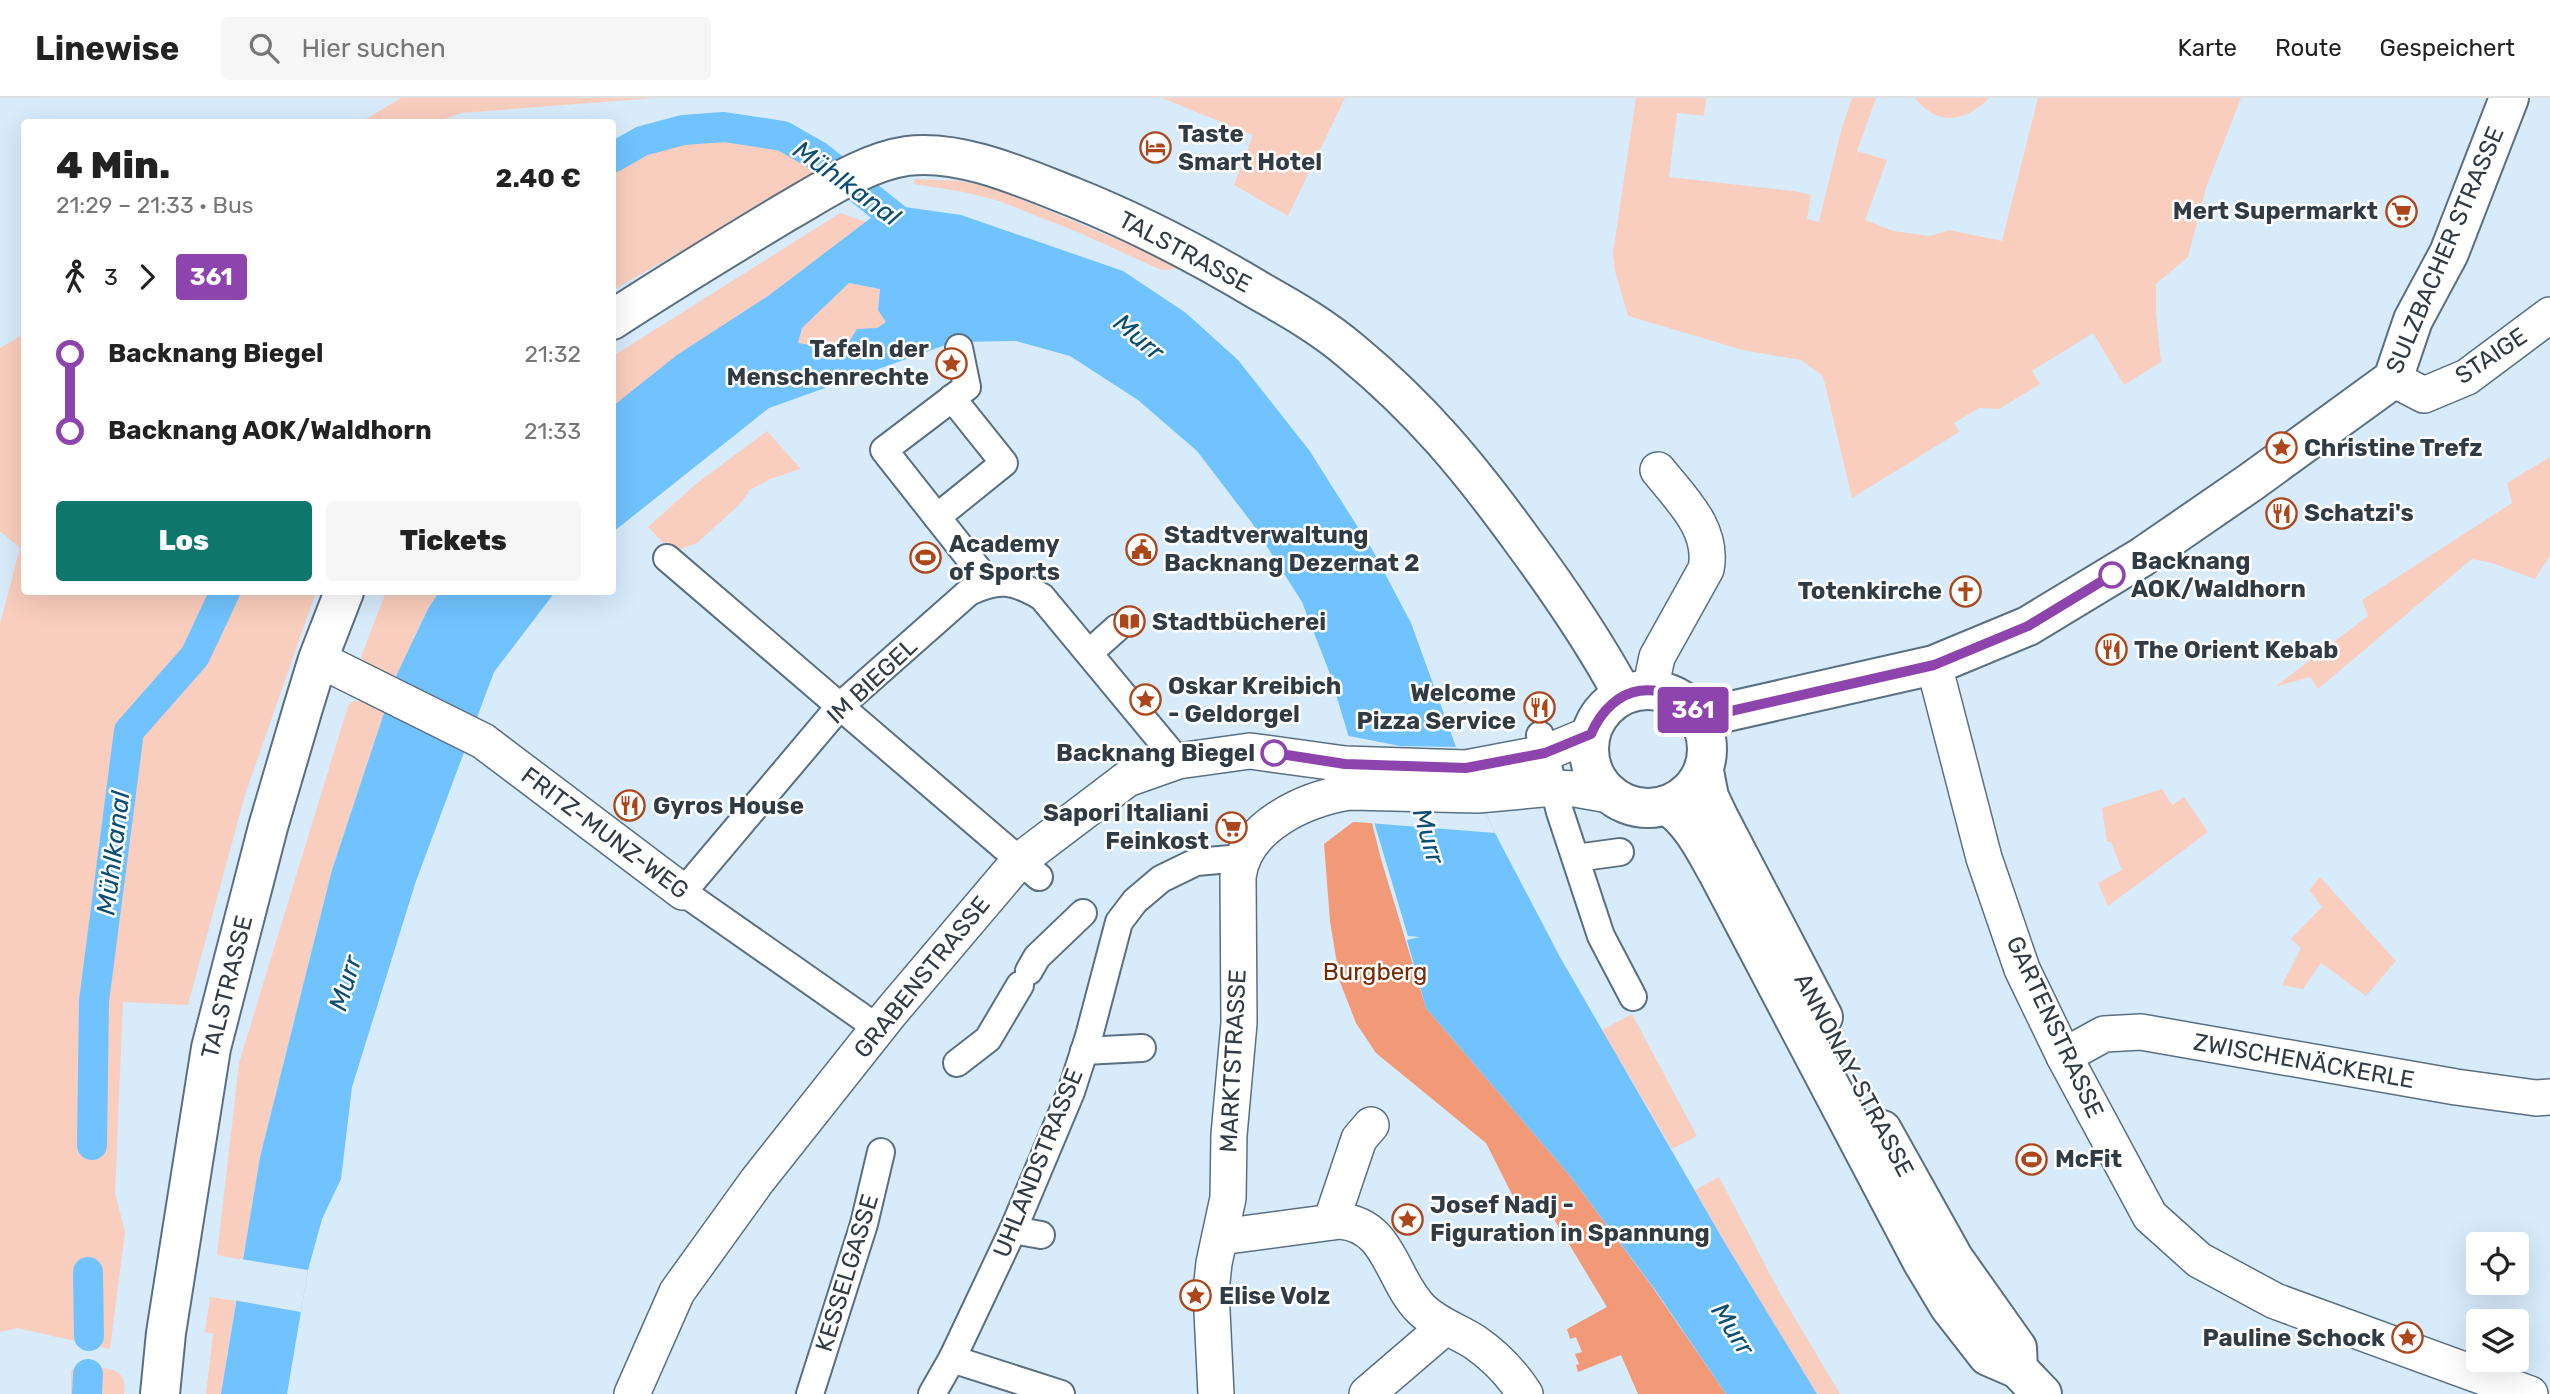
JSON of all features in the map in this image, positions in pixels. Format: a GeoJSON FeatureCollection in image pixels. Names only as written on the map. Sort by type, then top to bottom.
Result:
{"type":"FeatureCollection","features":[{"type":"Feature","properties":{"kind":"street","name":"SULZBACHER STRASSE"},"geometry":{"type":"LineString","coordinates":[[1700,718],[1934,665],[2028,626],[2142,557],[2393,379],[2413,320],[2449,253],[2509,98]]}},
{"type":"Feature","properties":{"kind":"street","name":"TALSTRASSE"},"geometry":{"type":"LineString","coordinates":[[616,317],[691,268],[818,194],[870,168],[906,156],[935,156],[975,162],[1019,176],[1111,212],[1223,270],[1324,330],[1412,404],[1451,446],[1545,570],[1600,652],[1637,693]]}},
{"type":"Feature","properties":{"kind":"street","name":"STAIGE"},"geometry":{"type":"LineString","coordinates":[[2393,379],[2424,395],[2467,377],[2550,316]]}},
{"type":"Feature","properties":{"kind":"street"},"geometry":{"type":"LineString","coordinates":[[959,348],[967,387],[884,450],[989,583],[1023,586],[1042,597],[1178,761]]}},
{"type":"Feature","properties":{"kind":"street"},"geometry":{"type":"LineString","coordinates":[[937,517],[1004,463],[952,398]]}},
{"type":"Feature","properties":{"kind":"street"},"geometry":{"type":"LineString","coordinates":[[1637,693],[1706,569],[1708,552],[1703,530],[1697,519],[1658,470]]}},
{"type":"Feature","properties":{"kind":"street"},"geometry":{"type":"LineString","coordinates":[[667,558],[1029,869]]}},
{"type":"Feature","properties":{"kind":"street","name":"IM BIEGEL"},"geometry":{"type":"LineString","coordinates":[[683,892],[840,706],[968,592],[989,583]]}},
{"type":"Feature","properties":{"kind":"street","name":"TALSTRASSE"},"geometry":{"type":"LineString","coordinates":[[160,1394],[166,1333],[211,1048],[268,827],[318,659],[343,595]]}},
{"type":"Feature","properties":{"kind":"street"},"geometry":{"type":"LineString","coordinates":[[1089,653],[1117,628]]}},
{"type":"Feature","properties":{"kind":"street","name":"FRITZ-MUNZ-WEG"},"geometry":{"type":"LineString","coordinates":[[318,659],[477,738],[683,892],[879,1029]]}},
{"type":"Feature","properties":{"kind":"street","name":"GARTENSTRASSE"},"geometry":{"type":"LineString","coordinates":[[1934,665],[1984,858],[2022,969],[2064,1056],[2150,1216],[2199,1260],[2275,1301],[2530,1394]]}},
{"type":"Feature","properties":{"kind":"street"},"geometry":{"type":"LineString","coordinates":[[1242,858],[1255,839],[1294,809],[1319,798],[1347,778],[1472,781],[1575,789],[1609,795],[1627,804],[1647,808],[1667,805],[1686,796],[1704,771],[1708,746],[1700,718],[1682,700],[1667,693],[1637,693],[1613,701],[1599,716],[1591,734],[1588,751],[1598,782],[1609,795]]}},
{"type":"Feature","properties":{"kind":"street"},"geometry":{"type":"LineString","coordinates":[[1472,781],[1542,744],[1591,734]]}},
{"type":"Feature","properties":{"kind":"street"},"geometry":{"type":"LineString","coordinates":[[1542,744],[1601,936],[1633,997]]}},
{"type":"Feature","properties":{"kind":"street","name":"GRABENSTRASSE"},"geometry":{"type":"LineString","coordinates":[[632,1394],[677,1292],[757,1181],[959,929],[1127,779],[1178,761],[1250,751],[1347,778]]}},
{"type":"Feature","properties":{"kind":"street","name":"ANNONAY-STRASSE"},"geometry":{"type":"LineString","coordinates":[[1704,771],[1709,797],[1719,818],[1859,1086],[1954,1259],[2017,1348],[2030,1381]]}},
{"type":"Feature","properties":{"kind":"street","name":"ANNONAY-STRASSE"},"geometry":{"type":"LineString","coordinates":[[1667,805],[1694,831],[1718,873],[1922,1261],[1949,1306],[1988,1356],[2030,1381]]}},
{"type":"Feature","properties":{"kind":"street"},"geometry":{"type":"LineString","coordinates":[[1576,858],[1620,852]]}},
{"type":"Feature","properties":{"kind":"street","name":"UHLANDSTRASSE"},"geometry":{"type":"LineString","coordinates":[[932,1394],[952,1359],[1013,1230],[1071,1092],[1119,922],[1135,901],[1161,879],[1196,862],[1242,858]]}},
{"type":"Feature","properties":{"kind":"street","name":"MARKTSTRASSE"},"geometry":{"type":"LineString","coordinates":[[1216,1394],[1211,1292],[1228,1198],[1239,1023],[1237,892],[1242,858]]}},
{"type":"Feature","properties":{"kind":"street"},"geometry":{"type":"LineString","coordinates":[[957,1063],[988,1039],[1029,971],[1081,911],[1103,924],[1119,922]]}},
{"type":"Feature","properties":{"kind":"street","name":"ZWISCHENÄCKERLE"},"geometry":{"type":"LineString","coordinates":[[2064,1056],[2104,1034],[2141,1032],[2456,1087],[2536,1098],[2550,1097]]}},
{"type":"Feature","properties":{"kind":"street"},"geometry":{"type":"LineString","coordinates":[[1084,1051],[1142,1048]]}},
{"type":"Feature","properties":{"kind":"street"},"geometry":{"type":"LineString","coordinates":[[1331,1222],[1359,1139],[1371,1125]]}},
{"type":"Feature","properties":{"kind":"street","name":"KESSELGASSE"},"geometry":{"type":"LineString","coordinates":[[810,1394],[864,1224],[881,1152]]}},
{"type":"Feature","properties":{"kind":"street"},"geometry":{"type":"LineString","coordinates":[[1220,1237],[1331,1222],[1352,1222],[1366,1228],[1384,1247],[1408,1292],[1422,1309],[1445,1328],[1477,1343],[1515,1381]]}},
{"type":"Feature","properties":{"kind":"street"},"geometry":{"type":"LineString","coordinates":[[1013,1230],[1041,1235]]}},
{"type":"Feature","properties":{"kind":"street"},"geometry":{"type":"LineString","coordinates":[[1367,1394],[1445,1328]]}},
{"type":"Feature","properties":{"kind":"street"},"geometry":{"type":"LineString","coordinates":[[952,1359],[1061,1394]]}},
{"type":"Feature","properties":{"kind":"shaded area"},"geometry":{"type":"Polygon","coordinates":[[[401,98],[655,98],[461,113],[445,119],[366,119],[401,98]]]}},
{"type":"Feature","properties":{"kind":"shaded area"},"geometry":{"type":"Polygon","coordinates":[[[1162,98],[1345,98],[1288,216],[1234,185],[1253,135],[1162,98]]]}},
{"type":"Feature","properties":{"kind":"shaded area"},"geometry":{"type":"Polygon","coordinates":[[[1636,98],[1706,98],[1704,116],[1677,113],[1669,177],[1811,195],[1807,219],[1819,222],[1841,131],[1852,98],[1876,98],[1857,151],[1887,160],[1865,220],[1893,231],[1930,236],[1949,230],[2002,241],[2038,98],[2241,98],[2206,188],[2188,257],[2156,284],[2161,362],[2124,385],[2093,333],[2032,371],[2040,384],[1999,409],[1979,408],[1954,423],[1959,432],[1852,498],[1823,376],[1801,360],[1743,350],[1628,316],[1615,271],[1613,253],[1636,98]]]}},
{"type":"Feature","properties":{"kind":"shaded area"},"geometry":{"type":"Polygon","coordinates":[[[1915,98],[1989,98],[1971,112],[1952,118],[1933,114],[1915,98]]]}},
{"type":"Feature","properties":{"kind":"shaded area"},"geometry":{"type":"Polygon","coordinates":[[[699,135],[733,136],[775,143],[825,170],[616,288],[616,171],[667,142],[699,135]]]}},
{"type":"Feature","properties":{"kind":"shaded area"},"geometry":{"type":"Polygon","coordinates":[[[915,179],[963,181],[1002,191],[1185,268],[1161,270],[1080,233],[999,201],[914,184],[915,179]]]}},
{"type":"Feature","properties":{"kind":"shaded area"},"geometry":{"type":"Polygon","coordinates":[[[840,213],[866,222],[768,296],[677,356],[616,405],[616,354],[840,213]]]}},
{"type":"Feature","properties":{"kind":"shaded area"},"geometry":{"type":"Polygon","coordinates":[[[849,283],[880,289],[878,310],[887,322],[877,328],[858,330],[849,342],[811,345],[798,343],[802,328],[849,283]]]}},
{"type":"Feature","properties":{"kind":"shaded area"},"geometry":{"type":"Polygon","coordinates":[[[21,336],[21,595],[315,595],[245,795],[188,1005],[123,1002],[115,1193],[125,1232],[110,1349],[17,1328],[0,1332],[0,624],[20,548],[0,531],[0,348],[21,336]]]}},
{"type":"Feature","properties":{"kind":"shaded area"},"geometry":{"type":"Polygon","coordinates":[[[767,431],[801,469],[770,479],[750,490],[740,504],[697,543],[672,552],[648,527],[696,484],[767,431]]]}},
{"type":"Feature","properties":{"kind":"shaded area"},"geometry":{"type":"Polygon","coordinates":[[[2550,457],[2550,556],[2535,579],[2492,563],[2472,559],[2318,689],[2310,677],[2275,687],[2368,616],[2362,600],[2512,503],[2507,483],[2550,457]]]}},
{"type":"Feature","properties":{"kind":"shaded area"},"geometry":{"type":"Polygon","coordinates":[[[385,595],[437,595],[394,681],[370,668],[361,657],[385,595]]]}},
{"type":"Feature","properties":{"kind":"shaded area"},"geometry":{"type":"Polygon","coordinates":[[[353,701],[361,701],[385,712],[332,870],[260,1157],[243,1260],[217,1255],[239,1063],[348,706],[353,701]]]}},
{"type":"Feature","properties":{"kind":"shaded area"},"geometry":{"type":"Polygon","coordinates":[[[2162,789],[2172,805],[2184,797],[2208,832],[2108,906],[2098,883],[2122,870],[2111,842],[2107,842],[2102,808],[2162,789]]]}},
{"type":"Feature","properties":{"kind":"shaded area"},"geometry":{"type":"Polygon","coordinates":[[[2320,877],[2396,961],[2366,996],[2321,963],[2303,989],[2282,985],[2301,948],[2291,939],[2322,907],[2309,890],[2320,877]]]}},
{"type":"Feature","properties":{"kind":"shaded area"},"geometry":{"type":"Polygon","coordinates":[[[1632,1014],[1697,1136],[1672,1149],[1602,1030],[1632,1014]]]}},
{"type":"Feature","properties":{"kind":"shaded area"},"geometry":{"type":"Polygon","coordinates":[[[1719,1177],[1780,1293],[1840,1394],[1817,1394],[1695,1190],[1719,1177]]]}},
{"type":"Feature","properties":{"kind":"shaded area"},"geometry":{"type":"Polygon","coordinates":[[[210,1297],[236,1301],[221,1394],[206,1394],[213,1334],[205,1332],[210,1297]]]}},
{"type":"Feature","properties":{"kind":"shaded area"},"geometry":{"type":"Polygon","coordinates":[[[104,1368],[121,1375],[124,1394],[71,1394],[71,1370],[104,1368]]]}},
{"type":"Feature","properties":{"kind":"green space","name":"Burgberg"},"geometry":{"type":"Polygon","coordinates":[[[1353,822],[1372,823],[1426,1008],[1571,1177],[1651,1285],[1726,1394],[1638,1394],[1621,1355],[1578,1372],[1576,1365],[1579,1364],[1575,1354],[1582,1352],[1576,1337],[1570,1339],[1567,1329],[1607,1307],[1543,1201],[1521,1212],[1486,1143],[1376,1053],[1356,1023],[1340,982],[1330,921],[1324,844],[1353,822]]]}},
{"type":"Feature","properties":{"kind":"water","name":"Murr"},"geometry":{"type":"Polygon","coordinates":[[[905,207],[961,215],[1123,271],[1186,313],[1238,360],[1309,450],[1373,551],[1411,623],[1456,747],[1495,833],[1560,957],[1725,1243],[1817,1394],[1726,1394],[1656,1291],[1571,1177],[1426,1008],[1407,940],[1420,937],[1408,936],[1330,674],[1302,602],[1252,523],[1197,451],[1138,400],[1070,356],[1016,341],[954,342],[769,408],[616,530],[616,404],[677,355],[768,296],[876,214],[905,207]],[[849,283],[802,328],[798,343],[811,345],[849,342],[857,329],[877,328],[886,322],[878,310],[880,289],[849,283]]]}},
{"type":"Feature","properties":{"kind":"water","name":"Murr"},"geometry":{"type":"Polygon","coordinates":[[[437,595],[553,595],[494,672],[416,881],[352,1087],[341,1179],[322,1219],[308,1270],[287,1394],[221,1394],[260,1157],[332,870],[397,674],[437,595]]]}},
{"type":"Feature","properties":{"kind":"pier"},"geometry":{"type":"Polygon","coordinates":[[[1344,735],[1400,746],[1456,747],[1495,833],[1369,823],[1344,735]]]}},
{"type":"Feature","properties":{"kind":"pier"},"geometry":{"type":"Polygon","coordinates":[[[240,1259],[308,1270],[301,1312],[233,1300],[240,1259]]]}},
{"type":"Feature","properties":{"kind":"waterway","name":"Mühlkanal"},"geometry":{"type":"LineString","coordinates":[[616,156],[642,141],[683,130],[724,127],[783,136],[818,156],[918,236]]}},
{"type":"Feature","properties":{"kind":"waterway","name":"Mühlkanal"},"geometry":{"type":"LineString","coordinates":[[92,1145],[94,1001],[129,731],[195,656],[224,595]]}},
{"type":"Feature","properties":{"kind":"waterway","name":"Mühlkanal"},"geometry":{"type":"LineString","coordinates":[[88,1272],[89,1336]]}},
{"type":"Feature","properties":{"kind":"waterway","name":"Mühlkanal"},"geometry":{"type":"LineString","coordinates":[[87,1394],[88,1374]]}},
{"type":"Feature","properties":{"kind":"bus line","name":"361"},"geometry":{"type":"LineString","coordinates":[[1274,753],[1345,764],[1431,768],[1466,768],[1545,753],[1591,734],[1599,716],[1623,695],[1650,690],[1667,693],[1682,700],[1700,718],[1934,665],[2028,626],[2112,575]]}},
{"type":"Feature","properties":{"kind":"place","name":"Taste Smart Hotel"},"geometry":{"type":"Point","coordinates":[1155,148]}},
{"type":"Feature","properties":{"kind":"place","name":"Mert Supermarkt"},"geometry":{"type":"Point","coordinates":[2401,211]}},
{"type":"Feature","properties":{"kind":"place","name":"Tafeln der Menschenrechte"},"geometry":{"type":"Point","coordinates":[952,363]}},
{"type":"Feature","properties":{"kind":"place","name":"Christine Trefz"},"geometry":{"type":"Point","coordinates":[2281,448]}},
{"type":"Feature","properties":{"kind":"place","name":"Schatzi's"},"geometry":{"type":"Point","coordinates":[2281,513]}},
{"type":"Feature","properties":{"kind":"place","name":"Stadtverwaltung Backnang Dezernat 2"},"geometry":{"type":"Point","coordinates":[1141,549]}},
{"type":"Feature","properties":{"kind":"place","name":"Academy of Sports"},"geometry":{"type":"Point","coordinates":[926,558]}},
{"type":"Feature","properties":{"kind":"place","name":"Backnang AOK/Waldhorn"},"geometry":{"type":"Point","coordinates":[2112,575]}},
{"type":"Feature","properties":{"kind":"place","name":"Totenkirche"},"geometry":{"type":"Point","coordinates":[1965,591]}},
{"type":"Feature","properties":{"kind":"place","name":"Stadtbücherei"},"geometry":{"type":"Point","coordinates":[1129,622]}},
{"type":"Feature","properties":{"kind":"place","name":"The Orient Kebab"},"geometry":{"type":"Point","coordinates":[2111,650]}},
{"type":"Feature","properties":{"kind":"place","name":"Oskar Kreibich - Geldorgel"},"geometry":{"type":"Point","coordinates":[1145,700]}},
{"type":"Feature","properties":{"kind":"place","name":"Welcome Pizza Service"},"geometry":{"type":"Point","coordinates":[1539,707]}},
{"type":"Feature","properties":{"kind":"place","name":"Backnang Biegel"},"geometry":{"type":"Point","coordinates":[1274,753]}},
{"type":"Feature","properties":{"kind":"place","name":"Gyros House"},"geometry":{"type":"Point","coordinates":[630,806]}},
{"type":"Feature","properties":{"kind":"place","name":"Sapori Italiani Feinkost"},"geometry":{"type":"Point","coordinates":[1232,827]}},
{"type":"Feature","properties":{"kind":"place","name":"McFit"},"geometry":{"type":"Point","coordinates":[2032,1159]}},
{"type":"Feature","properties":{"kind":"place","name":"Josef Nadj - Figuration in Spannung"},"geometry":{"type":"Point","coordinates":[1407,1219]}},
{"type":"Feature","properties":{"kind":"place","name":"Elise Volz"},"geometry":{"type":"Point","coordinates":[1196,1296]}},
{"type":"Feature","properties":{"kind":"place","name":"Pauline Schock"},"geometry":{"type":"Point","coordinates":[2408,1338]}}]}
